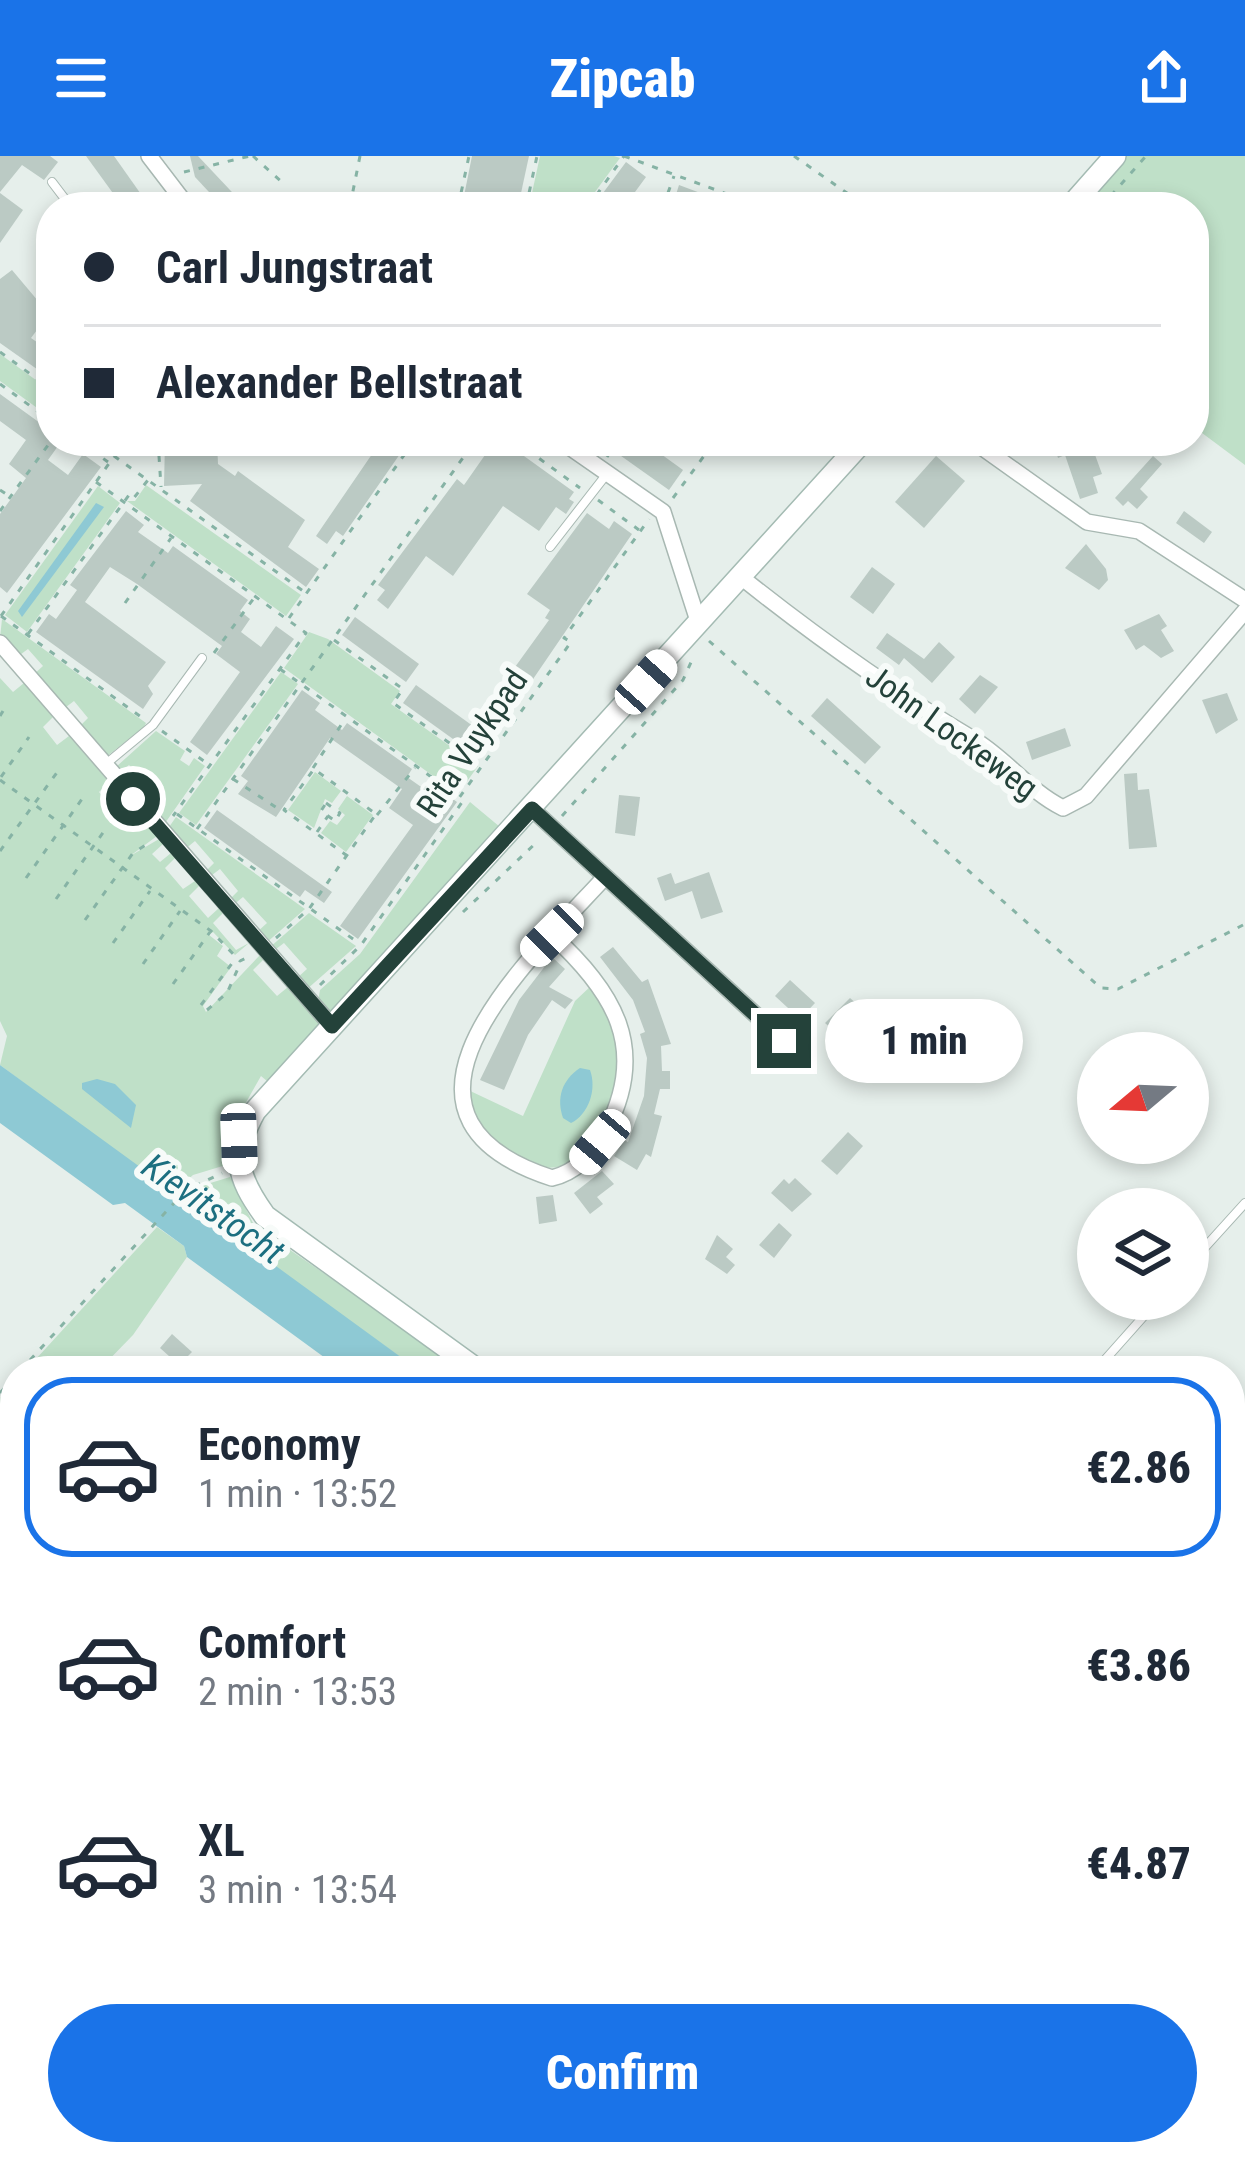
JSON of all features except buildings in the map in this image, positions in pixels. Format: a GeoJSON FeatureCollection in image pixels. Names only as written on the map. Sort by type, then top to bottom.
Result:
{"type":"FeatureCollection","features":[{"type":"Feature","properties":{"kind":"street"},"geometry":{"type":"LineString","coordinates":[[148,156],[176,192]]}},
{"type":"Feature","properties":{"kind":"street"},"geometry":{"type":"LineString","coordinates":[[1083,192],[1115,156]]}},
{"type":"Feature","properties":{"kind":"street"},"geometry":{"type":"LineString","coordinates":[[582,456],[660,510],[704,632]]}},
{"type":"Feature","properties":{"kind":"street"},"geometry":{"type":"LineString","coordinates":[[458,1356],[265,1216],[240,1170],[239,1139],[255,1111],[332,1026],[704,632],[741,577],[850,456]]}},
{"type":"Feature","properties":{"kind":"street"},"geometry":{"type":"LineString","coordinates":[[994,456],[1087,522],[1139,531],[1245,600]]}},
{"type":"Feature","properties":{"kind":"street","name":"John Lockeweg"},"geometry":{"type":"LineString","coordinates":[[741,577],[931,718],[980,743],[1040,797],[1063,808],[1086,796],[1245,611]]}},
{"type":"Feature","properties":{"kind":"street"},"geometry":{"type":"LineString","coordinates":[[0,643],[332,1026]]}},
{"type":"Feature","properties":{"kind":"street"},"geometry":{"type":"LineString","coordinates":[[532,809],[784,1041]]}},
{"type":"Feature","properties":{"kind":"street"},"geometry":{"type":"LineString","coordinates":[[552,935],[604,989],[621,1025],[626,1058],[621,1103],[600,1142],[583,1162],[551,1178],[499,1157],[464,1117],[460,1101],[470,1052],[492,1009],[524,963],[605,878]]}},
{"type":"Feature","properties":{"kind":"lane"},"geometry":{"type":"LineString","coordinates":[[52,182],[60,192]]}},
{"type":"Feature","properties":{"kind":"lane"},"geometry":{"type":"LineString","coordinates":[[550,547],[607,474]]}},
{"type":"Feature","properties":{"kind":"lane"},"geometry":{"type":"LineString","coordinates":[[104,766],[153,725],[202,658]]}},
{"type":"Feature","properties":{"kind":"lane"},"geometry":{"type":"LineString","coordinates":[[1209,1242],[1245,1202]]}},
{"type":"Feature","properties":{"kind":"lane"},"geometry":{"type":"LineString","coordinates":[[1108,1356],[1140,1320]]}},
{"type":"Feature","properties":{"kind":"path"},"geometry":{"type":"LineString","coordinates":[[164,176],[252,156],[284,184]]}},
{"type":"Feature","properties":{"kind":"path"},"geometry":{"type":"LineString","coordinates":[[353,192],[360,156]]}},
{"type":"Feature","properties":{"kind":"path"},"geometry":{"type":"LineString","coordinates":[[461,192],[469,156]]}},
{"type":"Feature","properties":{"kind":"path"},"geometry":{"type":"LineString","coordinates":[[529,192],[537,156]]}},
{"type":"Feature","properties":{"kind":"path"},"geometry":{"type":"LineString","coordinates":[[599,192],[624,156],[722,192]]}},
{"type":"Feature","properties":{"kind":"path"},"geometry":{"type":"LineString","coordinates":[[794,156],[846,192]]}},
{"type":"Feature","properties":{"kind":"path"},"geometry":{"type":"LineString","coordinates":[[1114,192],[1146,156]]}},
{"type":"Feature","properties":{"kind":"path"},"geometry":{"type":"LineString","coordinates":[[668,192],[675,174]]}},
{"type":"Feature","properties":{"kind":"path"},"geometry":{"type":"LineString","coordinates":[[0,352],[36,378]]}},
{"type":"Feature","properties":{"kind":"path"},"geometry":{"type":"LineString","coordinates":[[0,384],[36,410]]}},
{"type":"Feature","properties":{"kind":"path"},"geometry":{"type":"LineString","coordinates":[[0,511],[40,456]]}},
{"type":"Feature","properties":{"kind":"path"},"geometry":{"type":"LineString","coordinates":[[100,456],[110,463]]}},
{"type":"Feature","properties":{"kind":"path"},"geometry":{"type":"LineString","coordinates":[[159,456],[161,490]]}},
{"type":"Feature","properties":{"kind":"path"},"geometry":{"type":"LineString","coordinates":[[288,620],[403,456]]}},
{"type":"Feature","properties":{"kind":"path"},"geometry":{"type":"LineString","coordinates":[[197,829],[464,456]]}},
{"type":"Feature","properties":{"kind":"path"},"geometry":{"type":"LineString","coordinates":[[535,456],[640,531]]}},
{"type":"Feature","properties":{"kind":"path","name":"Rita Vuykpad"},"geometry":{"type":"LineString","coordinates":[[306,998],[361,945],[463,802],[459,797],[571,642],[564,638],[640,531],[703,456]]}},
{"type":"Feature","properties":{"kind":"path"},"geometry":{"type":"LineString","coordinates":[[209,765],[0,616],[114,457],[306,593]]}},
{"type":"Feature","properties":{"kind":"path"},"geometry":{"type":"LineString","coordinates":[[27,635],[129,495],[134,499],[148,480]]}},
{"type":"Feature","properties":{"kind":"path"},"geometry":{"type":"LineString","coordinates":[[85,920],[139,846],[161,832],[306,633],[96,482]]}},
{"type":"Feature","properties":{"kind":"path"},"geometry":{"type":"LineString","coordinates":[[0,490],[10,497]]}},
{"type":"Feature","properties":{"kind":"path"},"geometry":{"type":"LineString","coordinates":[[124,603],[172,537]]}},
{"type":"Feature","properties":{"kind":"path"},"geometry":{"type":"LineString","coordinates":[[0,596],[9,603]]}},
{"type":"Feature","properties":{"kind":"path"},"geometry":{"type":"LineString","coordinates":[[202,658],[210,658],[255,596]]}},
{"type":"Feature","properties":{"kind":"path"},"geometry":{"type":"LineString","coordinates":[[459,916],[551,829],[683,680],[704,632],[1101,988],[1118,988],[1245,925]]}},
{"type":"Feature","properties":{"kind":"path"},"geometry":{"type":"LineString","coordinates":[[333,639],[403,689],[393,703],[481,766]]}},
{"type":"Feature","properties":{"kind":"path"},"geometry":{"type":"LineString","coordinates":[[280,668],[459,797]]}},
{"type":"Feature","properties":{"kind":"path"},"geometry":{"type":"LineString","coordinates":[[346,716],[310,766],[376,814]]}},
{"type":"Feature","properties":{"kind":"path"},"geometry":{"type":"LineString","coordinates":[[29,737],[0,779],[211,931],[238,960]]}},
{"type":"Feature","properties":{"kind":"path"},"geometry":{"type":"LineString","coordinates":[[202,1005],[238,960],[263,949],[309,909],[416,766]]}},
{"type":"Feature","properties":{"kind":"path"},"geometry":{"type":"LineString","coordinates":[[233,779],[281,814],[314,769]]}},
{"type":"Feature","properties":{"kind":"path"},"geometry":{"type":"LineString","coordinates":[[0,851],[58,771]]}},
{"type":"Feature","properties":{"kind":"path"},"geometry":{"type":"LineString","coordinates":[[26,878],[82,799]]}},
{"type":"Feature","properties":{"kind":"path"},"geometry":{"type":"LineString","coordinates":[[284,810],[346,855]]}},
{"type":"Feature","properties":{"kind":"path"},"geometry":{"type":"LineString","coordinates":[[175,813],[361,945]]}},
{"type":"Feature","properties":{"kind":"path"},"geometry":{"type":"LineString","coordinates":[[316,833],[328,816]]}},
{"type":"Feature","properties":{"kind":"path"},"geometry":{"type":"LineString","coordinates":[[56,899],[107,826]]}},
{"type":"Feature","properties":{"kind":"path"},"geometry":{"type":"LineString","coordinates":[[112,943],[152,889]]}},
{"type":"Feature","properties":{"kind":"path"},"geometry":{"type":"LineString","coordinates":[[142,964],[181,910]]}},
{"type":"Feature","properties":{"kind":"path"},"geometry":{"type":"LineString","coordinates":[[173,984],[211,931]]}},
{"type":"Feature","properties":{"kind":"path"},"geometry":{"type":"LineString","coordinates":[[208,1010],[227,993],[238,960]]}},
{"type":"Feature","properties":{"kind":"path"},"geometry":{"type":"LineString","coordinates":[[34,1356],[185,1191],[200,1179],[240,1170]]}},
{"type":"Feature","properties":{"kind":"green space"},"geometry":{"type":"Polygon","coordinates":[[[540,156],[620,158],[595,192],[532,192],[540,156]]]}},
{"type":"Feature","properties":{"kind":"green space"},"geometry":{"type":"Polygon","coordinates":[[[1121,156],[1245,156],[1245,465],[1209,438],[1209,192],[1089,192],[1121,156]]]}},
{"type":"Feature","properties":{"kind":"green space"},"geometry":{"type":"Polygon","coordinates":[[[0,354],[36,380],[36,407],[0,381],[0,354]]]}},
{"type":"Feature","properties":{"kind":"green space"},"geometry":{"type":"Polygon","coordinates":[[[146,485],[301,595],[286,616],[127,501],[135,501],[146,485]]]}},
{"type":"Feature","properties":{"kind":"green space"},"geometry":{"type":"Polygon","coordinates":[[[98,486],[120,503],[27,632],[5,615],[98,486]]]}},
{"type":"Feature","properties":{"kind":"green space"},"geometry":{"type":"Polygon","coordinates":[[[2,619],[146,723],[144,727],[106,757],[78,728],[88,718],[74,701],[62,710],[32,676],[43,666],[28,649],[17,657],[0,638],[2,619]]]}},
{"type":"Feature","properties":{"kind":"green space"},"geometry":{"type":"Polygon","coordinates":[[[309,632],[328,639],[400,691],[391,704],[478,766],[458,794],[284,668],[309,632]]]}},
{"type":"Feature","properties":{"kind":"green space"},"geometry":{"type":"Polygon","coordinates":[[[281,672],[298,684],[196,825],[179,813],[281,672]]]}},
{"type":"Feature","properties":{"kind":"green space"},"geometry":{"type":"Polygon","coordinates":[[[0,678],[13,692],[24,683],[53,717],[43,727],[57,745],[69,736],[109,782],[99,792],[121,818],[133,809],[157,836],[130,856],[159,839],[163,844],[152,854],[160,862],[171,853],[175,858],[165,868],[183,889],[195,881],[199,886],[189,896],[208,918],[219,908],[223,913],[213,923],[236,950],[249,943],[235,955],[213,932],[209,935],[223,946],[217,956],[231,967],[203,1006],[206,1012],[260,955],[264,959],[253,970],[277,996],[288,987],[325,1030],[273,1086],[261,1076],[231,1129],[226,1165],[193,1175],[172,1194],[0,1065],[7,1036],[0,1021],[0,678]]]}},
{"type":"Feature","properties":{"kind":"green space"},"geometry":{"type":"Polygon","coordinates":[[[156,731],[185,751],[180,760],[189,766],[194,758],[205,766],[163,826],[142,802],[152,791],[129,765],[118,775],[116,767],[156,731]]]}},
{"type":"Feature","properties":{"kind":"green space"},"geometry":{"type":"Polygon","coordinates":[[[315,772],[341,791],[332,803],[325,799],[314,828],[288,810],[315,772]]]}},
{"type":"Feature","properties":{"kind":"green space"},"geometry":{"type":"Polygon","coordinates":[[[347,796],[373,815],[346,852],[321,833],[330,821],[337,825],[345,815],[338,809],[347,796]]]}},
{"type":"Feature","properties":{"kind":"green space"},"geometry":{"type":"Polygon","coordinates":[[[470,802],[506,832],[333,1021],[318,1002],[320,990],[360,954],[470,802]]]}},
{"type":"Feature","properties":{"kind":"green space"},"geometry":{"type":"Polygon","coordinates":[[[176,817],[305,909],[265,944],[256,933],[267,923],[243,897],[232,906],[228,901],[238,891],[220,869],[208,878],[204,873],[214,863],[195,841],[184,850],[167,830],[176,817]]]}},
{"type":"Feature","properties":{"kind":"green space"},"geometry":{"type":"Polygon","coordinates":[[[309,913],[356,946],[306,990],[296,979],[307,969],[284,943],[272,952],[269,948],[309,913]]]}},
{"type":"Feature","properties":{"kind":"green space"},"geometry":{"type":"Polygon","coordinates":[[[593,984],[617,1035],[616,1089],[608,1116],[596,1140],[579,1158],[558,1167],[533,1165],[484,1130],[466,1089],[523,1116],[575,1001],[593,984]]]}},
{"type":"Feature","properties":{"kind":"green space"},"geometry":{"type":"Polygon","coordinates":[[[230,1177],[254,1225],[443,1356],[399,1356],[181,1201],[194,1188],[230,1177]]]}},
{"type":"Feature","properties":{"kind":"green space"},"geometry":{"type":"Polygon","coordinates":[[[157,1227],[184,1246],[187,1257],[133,1335],[113,1356],[39,1356],[157,1227]]]}},
{"type":"Feature","properties":{"kind":"water"},"geometry":{"type":"Polygon","coordinates":[[[96,503],[104,507],[22,617],[18,611],[96,503]]]}},
{"type":"Feature","properties":{"kind":"water"},"geometry":{"type":"Polygon","coordinates":[[[0,1065],[399,1356],[322,1356],[187,1257],[184,1246],[125,1203],[113,1205],[0,1123],[0,1065]]]}},
{"type":"Feature","properties":{"kind":"water"},"geometry":{"type":"Polygon","coordinates":[[[580,1068],[590,1070],[592,1093],[583,1114],[571,1123],[563,1118],[561,1097],[565,1084],[580,1068]]]}},
{"type":"Feature","properties":{"kind":"water"},"geometry":{"type":"Polygon","coordinates":[[[97,1079],[115,1084],[136,1105],[131,1128],[82,1089],[82,1083],[97,1079]]]}},
{"type":"Feature","properties":{"kind":"route"},"geometry":{"type":"LineString","coordinates":[[133,799],[332,1026],[532,809],[784,1041]]}},
{"type":"Feature","properties":{"kind":"water label","name":"Kievitstocht"},"geometry":{"type":"Point","coordinates":[213,1209]}}]}
